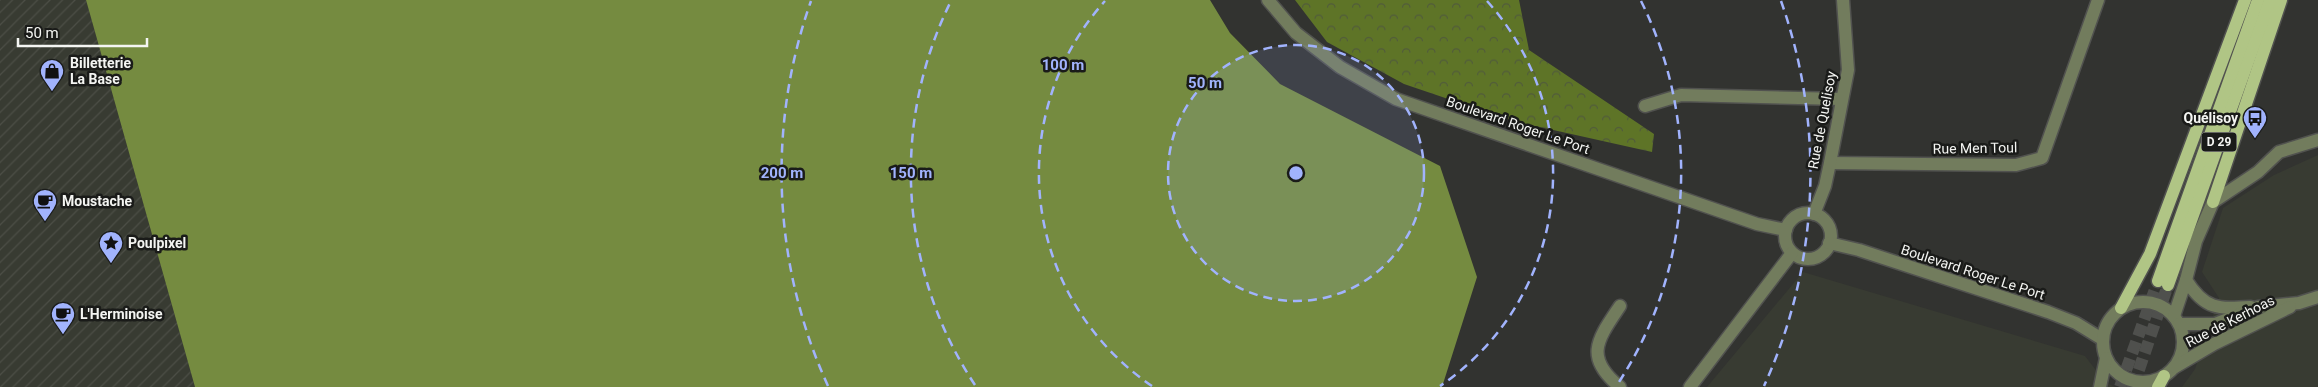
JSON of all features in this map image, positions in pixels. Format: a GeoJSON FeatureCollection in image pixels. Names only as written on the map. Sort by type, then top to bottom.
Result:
{"type":"FeatureCollection","features":[{"type":"Feature","properties":{"kind":"main road"},"geometry":{"type":"LineString","coordinates":[[2120,308],[2150,254],[2245,0]]}},
{"type":"Feature","properties":{"kind":"main road","name":"D 29"},"geometry":{"type":"LineString","coordinates":[[2258,0],[2163,283],[2270,0]]}},
{"type":"Feature","properties":{"kind":"main road"},"geometry":{"type":"LineString","coordinates":[[2213,202],[2281,0]]}},
{"type":"Feature","properties":{"kind":"street","name":"Boulevard Roger Le Port"},"geometry":{"type":"LineString","coordinates":[[1268,0],[1296,33],[1340,68],[1396,99],[1757,224],[1786,230]]}},
{"type":"Feature","properties":{"kind":"street","name":"Rue de Quelisoy"},"geometry":{"type":"LineString","coordinates":[[1814,214],[1830,163],[1848,70],[1843,0]]}},
{"type":"Feature","properties":{"kind":"street","name":"Rue Men Toul"},"geometry":{"type":"LineString","coordinates":[[1830,163],[2016,165],[2042,158],[2098,0]]}},
{"type":"Feature","properties":{"kind":"street"},"geometry":{"type":"LineString","coordinates":[[1645,106],[1681,95],[1842,99]]}},
{"type":"Feature","properties":{"kind":"street"},"geometry":{"type":"LineString","coordinates":[[2176,320],[2196,241],[2213,202],[2258,172],[2279,152],[2318,140]]}},
{"type":"Feature","properties":{"kind":"street"},"geometry":{"type":"LineString","coordinates":[[1805,213],[1814,214],[1828,225],[1829,243],[1821,254],[1812,259],[1802,258],[1792,253],[1786,242],[1786,230],[1796,216],[1805,213]]}},
{"type":"Feature","properties":{"kind":"street","name":"Boulevard Roger Le Port"},"geometry":{"type":"LineString","coordinates":[[1829,243],[1859,250],[2048,312],[2076,323],[2102,339]]}},
{"type":"Feature","properties":{"kind":"street"},"geometry":{"type":"LineString","coordinates":[[1690,387],[1792,253]]}},
{"type":"Feature","properties":{"kind":"street"},"geometry":{"type":"LineString","coordinates":[[2186,280],[2194,293],[2207,304],[2220,309],[2258,307]]}},
{"type":"Feature","properties":{"kind":"street","name":"Rue de Kerhoas"},"geometry":{"type":"LineString","coordinates":[[2175,367],[2214,344],[2299,303],[2318,297]]}},
{"type":"Feature","properties":{"kind":"street"},"geometry":{"type":"LineString","coordinates":[[2100,387],[2106,358],[2102,339],[2108,320],[2120,308],[2135,302],[2145,301],[2160,305],[2176,320],[2184,340],[2183,350],[2175,367],[2161,382],[2131,380],[2118,374],[2106,358]]}},
{"type":"Feature","properties":{"kind":"street","name":"Rue de Kerhoas"},"geometry":{"type":"LineString","coordinates":[[2176,320],[2215,324],[2258,307],[2299,303]]}},
{"type":"Feature","properties":{"kind":"street"},"geometry":{"type":"LineString","coordinates":[[1620,306],[1597,343],[1597,357],[1607,377],[1620,387]]}},
{"type":"Feature","properties":{"kind":"shaded area"},"geometry":{"type":"Polygon","coordinates":[[[0,0],[86,0],[195,387],[0,387],[0,0]]]}},
{"type":"Feature","properties":{"kind":"shaded area"},"geometry":{"type":"Polygon","coordinates":[[[86,0],[1210,0],[1230,33],[1280,84],[1440,166],[1477,277],[1442,387],[195,387],[86,0]]]}},
{"type":"Feature","properties":{"kind":"shaded area"},"geometry":{"type":"Polygon","coordinates":[[[2318,155],[2318,387],[2182,387],[2195,369],[2219,298],[2202,272],[2223,208],[2274,175],[2318,155]]]}},
{"type":"Feature","properties":{"kind":"shaded area"},"geometry":{"type":"Polygon","coordinates":[[[1803,272],[2085,356],[2105,382],[2115,387],[1707,387],[1803,272]]]}},
{"type":"Feature","properties":{"kind":"green space"},"geometry":{"type":"Polygon","coordinates":[[[1295,0],[1519,0],[1529,50],[1654,134],[1652,152],[1513,121],[1404,84],[1327,42],[1295,0]]]}},
{"type":"Feature","properties":{"kind":"tunnel"},"geometry":{"type":"LineString","coordinates":[[2120,387],[2158,281]]}},
{"type":"Feature","properties":{"kind":"tunnel"},"geometry":{"type":"LineString","coordinates":[[2133,387],[2168,285]]}},
{"type":"Feature","properties":{"kind":"place","name":"Billetterie La Base"},"geometry":{"type":"Point","coordinates":[52,92]}},
{"type":"Feature","properties":{"kind":"place","name":"Quélisoy"},"geometry":{"type":"Point","coordinates":[2255,139]}},
{"type":"Feature","properties":{"kind":"place","name":"Moustache"},"geometry":{"type":"Point","coordinates":[45,222]}},
{"type":"Feature","properties":{"kind":"place","name":"Poulpixel"},"geometry":{"type":"Point","coordinates":[111,264]}},
{"type":"Feature","properties":{"kind":"place","name":"L'Herminoise"},"geometry":{"type":"Point","coordinates":[63,335]}}]}
